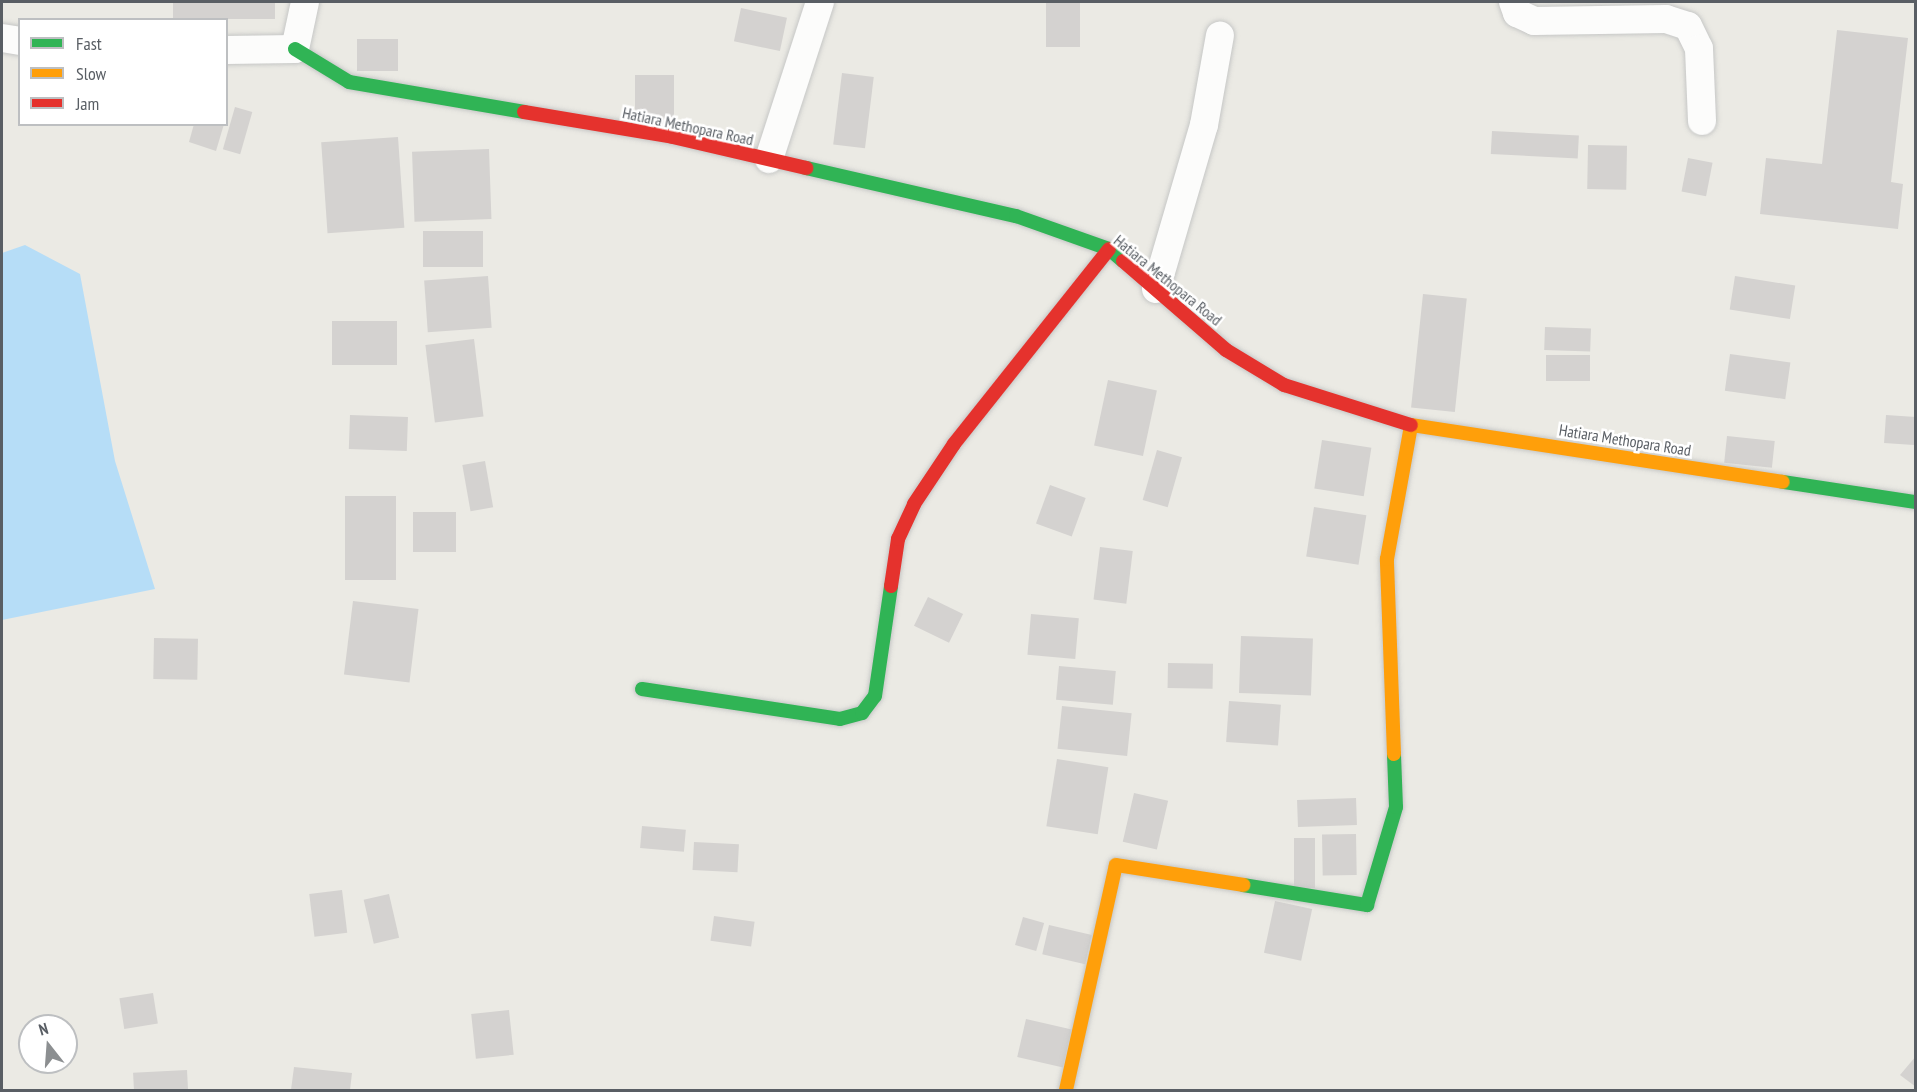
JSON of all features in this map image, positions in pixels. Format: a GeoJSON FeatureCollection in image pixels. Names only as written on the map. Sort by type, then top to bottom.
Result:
{"type":"FeatureCollection","features":[{"type":"Feature","properties":{"kind":"street"},"geometry":{"type":"LineString","coordinates":[[228,50],[295,49],[305,2]]}},
{"type":"Feature","properties":{"kind":"street"},"geometry":{"type":"LineString","coordinates":[[769,159],[819,2]]}},
{"type":"Feature","properties":{"kind":"street"},"geometry":{"type":"LineString","coordinates":[[1513,2],[1517,13],[1534,21],[1666,20],[1688,26],[1699,48],[1701,121]]}},
{"type":"Feature","properties":{"kind":"street"},"geometry":{"type":"LineString","coordinates":[[1156,289],[1204,125],[1220,35]]}},
{"type":"Feature","properties":{"kind":"street"},"geometry":{"type":"LineString","coordinates":[[2,38],[18,41]]}},
{"type":"Feature","properties":{"kind":"street","name":"Hatiara Methopara Road"},"geometry":{"type":"LineString","coordinates":[[295,49],[349,82],[673,137],[1016,216],[1109,249],[1226,350],[1284,386],[1411,425],[1916,502]]}},
{"type":"Feature","properties":{"kind":"street"},"geometry":{"type":"LineString","coordinates":[[642,689],[840,720],[862,713],[875,696],[898,539],[914,504],[954,444],[1109,249]]}},
{"type":"Feature","properties":{"kind":"street"},"geometry":{"type":"LineString","coordinates":[[1066,1090],[1116,866],[1367,905],[1396,807],[1387,559],[1411,425]]}},
{"type":"Feature","properties":{"kind":"water"},"geometry":{"type":"Polygon","coordinates":[[[25,245],[80,274],[115,461],[155,589],[2,620],[2,253],[25,245]]]}},
{"type":"Feature","properties":{"kind":"building"},"geometry":{"type":"Polygon","coordinates":[[[173,2],[275,2],[275,19],[173,18],[173,2]]]}},
{"type":"Feature","properties":{"kind":"building"},"geometry":{"type":"Polygon","coordinates":[[[1046,2],[1080,2],[1080,47],[1046,47],[1046,2]]]}},
{"type":"Feature","properties":{"kind":"building"},"geometry":{"type":"Polygon","coordinates":[[[741,8],[787,18],[780,51],[734,41],[741,8]]]}},
{"type":"Feature","properties":{"kind":"building"},"geometry":{"type":"Polygon","coordinates":[[[1837,30],[1908,38],[1891,182],[1903,184],[1898,229],[1760,214],[1766,158],[1822,164],[1837,30]]]}},
{"type":"Feature","properties":{"kind":"building"},"geometry":{"type":"Polygon","coordinates":[[[357,39],[398,39],[398,71],[357,71],[357,39]]]}},
{"type":"Feature","properties":{"kind":"building"},"geometry":{"type":"Polygon","coordinates":[[[842,73],[874,77],[865,148],[833,144],[842,73]]]}},
{"type":"Feature","properties":{"kind":"building"},"geometry":{"type":"Polygon","coordinates":[[[635,75],[674,75],[674,124],[635,124],[635,75]]]}},
{"type":"Feature","properties":{"kind":"building"},"geometry":{"type":"Polygon","coordinates":[[[235,107],[252,112],[240,154],[223,149],[235,107]]]}},
{"type":"Feature","properties":{"kind":"building"},"geometry":{"type":"Polygon","coordinates":[[[193,126],[223,126],[216,151],[189,142],[193,126]]]}},
{"type":"Feature","properties":{"kind":"building"},"geometry":{"type":"Polygon","coordinates":[[[1492,131],[1579,136],[1578,159],[1491,154],[1492,131]]]}},
{"type":"Feature","properties":{"kind":"building"},"geometry":{"type":"Polygon","coordinates":[[[398,137],[404,228],[328,233],[321,142],[398,137]]]}},
{"type":"Feature","properties":{"kind":"building"},"geometry":{"type":"Polygon","coordinates":[[[1588,145],[1627,146],[1626,190],[1587,189],[1588,145]]]}},
{"type":"Feature","properties":{"kind":"building"},"geometry":{"type":"Polygon","coordinates":[[[489,149],[491,219],[414,222],[412,152],[489,149]]]}},
{"type":"Feature","properties":{"kind":"building"},"geometry":{"type":"Polygon","coordinates":[[[1688,158],[1713,163],[1706,196],[1682,191],[1688,158]]]}},
{"type":"Feature","properties":{"kind":"building"},"geometry":{"type":"Polygon","coordinates":[[[423,231],[483,231],[483,267],[423,267],[423,231]]]}},
{"type":"Feature","properties":{"kind":"building"},"geometry":{"type":"Polygon","coordinates":[[[488,276],[492,328],[428,332],[424,280],[488,276]]]}},
{"type":"Feature","properties":{"kind":"building"},"geometry":{"type":"Polygon","coordinates":[[[1735,276],[1795,286],[1790,319],[1730,310],[1735,276]]]}},
{"type":"Feature","properties":{"kind":"building"},"geometry":{"type":"Polygon","coordinates":[[[1423,294],[1467,299],[1455,412],[1411,407],[1423,294]]]}},
{"type":"Feature","properties":{"kind":"building"},"geometry":{"type":"Polygon","coordinates":[[[332,321],[397,321],[397,365],[332,365],[332,321]]]}},
{"type":"Feature","properties":{"kind":"building"},"geometry":{"type":"Polygon","coordinates":[[[1545,327],[1591,329],[1590,352],[1544,350],[1545,327]]]}},
{"type":"Feature","properties":{"kind":"building"},"geometry":{"type":"Polygon","coordinates":[[[474,339],[484,416],[435,422],[425,345],[474,339]]]}},
{"type":"Feature","properties":{"kind":"building"},"geometry":{"type":"Polygon","coordinates":[[[1730,354],[1790,362],[1785,399],[1725,391],[1730,354]]]}},
{"type":"Feature","properties":{"kind":"building"},"geometry":{"type":"Polygon","coordinates":[[[1546,355],[1590,355],[1590,381],[1546,381],[1546,355]]]}},
{"type":"Feature","properties":{"kind":"building"},"geometry":{"type":"Polygon","coordinates":[[[1108,380],[1157,390],[1143,456],[1094,446],[1108,380]]]}},
{"type":"Feature","properties":{"kind":"building"},"geometry":{"type":"Polygon","coordinates":[[[350,415],[408,417],[407,451],[349,449],[350,415]]]}},
{"type":"Feature","properties":{"kind":"building"},"geometry":{"type":"Polygon","coordinates":[[[1886,415],[1916,417],[1914,445],[1884,443],[1886,415]]]}},
{"type":"Feature","properties":{"kind":"building"},"geometry":{"type":"Polygon","coordinates":[[[1727,436],[1775,441],[1772,468],[1724,463],[1727,436]]]}},
{"type":"Feature","properties":{"kind":"building"},"geometry":{"type":"Polygon","coordinates":[[[1322,440],[1371,448],[1364,496],[1314,488],[1322,440]]]}},
{"type":"Feature","properties":{"kind":"building"},"geometry":{"type":"Polygon","coordinates":[[[1157,450],[1182,457],[1168,507],[1143,500],[1157,450]]]}},
{"type":"Feature","properties":{"kind":"building"},"geometry":{"type":"Polygon","coordinates":[[[485,461],[493,507],[471,511],[462,465],[485,461]]]}},
{"type":"Feature","properties":{"kind":"building"},"geometry":{"type":"Polygon","coordinates":[[[1050,485],[1086,498],[1072,537],[1036,524],[1050,485]]]}},
{"type":"Feature","properties":{"kind":"building"},"geometry":{"type":"Polygon","coordinates":[[[345,496],[396,496],[396,580],[345,580],[345,496]]]}},
{"type":"Feature","properties":{"kind":"building"},"geometry":{"type":"Polygon","coordinates":[[[1314,507],[1366,515],[1359,565],[1306,556],[1314,507]]]}},
{"type":"Feature","properties":{"kind":"building"},"geometry":{"type":"Polygon","coordinates":[[[413,512],[456,512],[456,552],[413,552],[413,512]]]}},
{"type":"Feature","properties":{"kind":"building"},"geometry":{"type":"Polygon","coordinates":[[[1100,547],[1133,551],[1126,604],[1094,600],[1100,547]]]}},
{"type":"Feature","properties":{"kind":"building"},"geometry":{"type":"Polygon","coordinates":[[[928,597],[963,614],[949,643],[914,626],[928,597]]]}},
{"type":"Feature","properties":{"kind":"building"},"geometry":{"type":"Polygon","coordinates":[[[353,601],[419,609],[409,682],[344,674],[353,601]]]}},
{"type":"Feature","properties":{"kind":"building"},"geometry":{"type":"Polygon","coordinates":[[[1031,614],[1079,618],[1075,659],[1027,655],[1031,614]]]}},
{"type":"Feature","properties":{"kind":"building"},"geometry":{"type":"Polygon","coordinates":[[[1241,636],[1313,639],[1311,695],[1239,693],[1241,636]]]}},
{"type":"Feature","properties":{"kind":"building"},"geometry":{"type":"Polygon","coordinates":[[[154,638],[198,639],[197,680],[153,679],[154,638]]]}},
{"type":"Feature","properties":{"kind":"building"},"geometry":{"type":"Polygon","coordinates":[[[1168,663],[1213,664],[1213,689],[1168,688],[1168,663]]]}},
{"type":"Feature","properties":{"kind":"building"},"geometry":{"type":"Polygon","coordinates":[[[1059,666],[1116,671],[1113,705],[1056,700],[1059,666]]]}},
{"type":"Feature","properties":{"kind":"building"},"geometry":{"type":"Polygon","coordinates":[[[1229,701],[1281,705],[1278,746],[1226,742],[1229,701]]]}},
{"type":"Feature","properties":{"kind":"building"},"geometry":{"type":"Polygon","coordinates":[[[1062,706],[1132,713],[1127,756],[1058,749],[1062,706]]]}},
{"type":"Feature","properties":{"kind":"building"},"geometry":{"type":"Polygon","coordinates":[[[1057,759],[1108,767],[1098,834],[1046,826],[1057,759]]]}},
{"type":"Feature","properties":{"kind":"building"},"geometry":{"type":"Polygon","coordinates":[[[1134,793],[1168,801],[1157,850],[1123,842],[1134,793]]]}},
{"type":"Feature","properties":{"kind":"building"},"geometry":{"type":"Polygon","coordinates":[[[1356,798],[1357,825],[1298,827],[1297,800],[1356,798]]]}},
{"type":"Feature","properties":{"kind":"building"},"geometry":{"type":"Polygon","coordinates":[[[642,826],[686,830],[684,852],[640,848],[642,826]]]}},
{"type":"Feature","properties":{"kind":"building"},"geometry":{"type":"Polygon","coordinates":[[[1356,834],[1357,875],[1323,876],[1322,835],[1356,834]]]}},
{"type":"Feature","properties":{"kind":"building"},"geometry":{"type":"Polygon","coordinates":[[[1294,838],[1315,838],[1315,888],[1294,888],[1294,838]]]}},
{"type":"Feature","properties":{"kind":"building"},"geometry":{"type":"Polygon","coordinates":[[[694,842],[739,844],[737,872],[693,870],[694,842]]]}},
{"type":"Feature","properties":{"kind":"building"},"geometry":{"type":"Polygon","coordinates":[[[342,890],[347,933],[314,937],[309,894],[342,890]]]}},
{"type":"Feature","properties":{"kind":"building"},"geometry":{"type":"Polygon","coordinates":[[[389,894],[399,938],[374,944],[364,900],[389,894]]]}},
{"type":"Feature","properties":{"kind":"building"},"geometry":{"type":"Polygon","coordinates":[[[1275,901],[1312,909],[1301,961],[1264,953],[1275,901]]]}},
{"type":"Feature","properties":{"kind":"building"},"geometry":{"type":"Polygon","coordinates":[[[714,916],[755,922],[751,946],[711,941],[714,916]]]}},
{"type":"Feature","properties":{"kind":"building"},"geometry":{"type":"Polygon","coordinates":[[[1023,917],[1044,923],[1036,951],[1015,945],[1023,917]]]}},
{"type":"Feature","properties":{"kind":"building"},"geometry":{"type":"Polygon","coordinates":[[[1049,925],[1092,935],[1085,964],[1042,954],[1049,925]]]}},
{"type":"Feature","properties":{"kind":"building"},"geometry":{"type":"Polygon","coordinates":[[[153,993],[158,1024],[124,1029],[119,998],[153,993]]]}},
{"type":"Feature","properties":{"kind":"building"},"geometry":{"type":"Polygon","coordinates":[[[509,1010],[514,1055],[476,1059],[471,1014],[509,1010]]]}},
{"type":"Feature","properties":{"kind":"building"},"geometry":{"type":"Polygon","coordinates":[[[1026,1019],[1072,1030],[1063,1068],[1017,1057],[1026,1019]]]}},
{"type":"Feature","properties":{"kind":"building"},"geometry":{"type":"Polygon","coordinates":[[[1916,1056],[1916,1087],[1900,1075],[1916,1056]]]}},
{"type":"Feature","properties":{"kind":"building"},"geometry":{"type":"Polygon","coordinates":[[[294,1067],[352,1073],[350,1090],[291,1090],[294,1067]]]}},
{"type":"Feature","properties":{"kind":"building"},"geometry":{"type":"Polygon","coordinates":[[[187,1070],[188,1090],[134,1090],[133,1073],[187,1070]]]}},
{"type":"Feature","properties":{"kind":"traffic: fast"},"geometry":{"type":"LineString","coordinates":[[295,49],[349,82],[524,112]]}},
{"type":"Feature","properties":{"kind":"traffic: fast"},"geometry":{"type":"LineString","coordinates":[[806,168],[1016,216],[1109,249],[1123,261]]}},
{"type":"Feature","properties":{"kind":"traffic: fast"},"geometry":{"type":"LineString","coordinates":[[1783,482],[1916,502]]}},
{"type":"Feature","properties":{"kind":"traffic: fast"},"geometry":{"type":"LineString","coordinates":[[642,689],[840,719],[862,713],[875,696],[891,586]]}},
{"type":"Feature","properties":{"kind":"traffic: fast"},"geometry":{"type":"LineString","coordinates":[[1243,885],[1367,905],[1396,807],[1394,754]]}},
{"type":"Feature","properties":{"kind":"traffic: slow"},"geometry":{"type":"LineString","coordinates":[[1411,425],[1783,482]]}},
{"type":"Feature","properties":{"kind":"traffic: slow"},"geometry":{"type":"LineString","coordinates":[[1394,754],[1387,559],[1411,425]]}},
{"type":"Feature","properties":{"kind":"traffic: slow"},"geometry":{"type":"LineString","coordinates":[[1066,1090],[1116,865],[1243,885]]}},
{"type":"Feature","properties":{"kind":"traffic: jam"},"geometry":{"type":"LineString","coordinates":[[524,112],[673,137],[806,168]]}},
{"type":"Feature","properties":{"kind":"traffic: jam"},"geometry":{"type":"LineString","coordinates":[[891,586],[898,539],[914,504],[954,444],[1109,249]]}},
{"type":"Feature","properties":{"kind":"traffic: jam"},"geometry":{"type":"LineString","coordinates":[[1123,261],[1226,350],[1284,385],[1411,425]]}}]}
